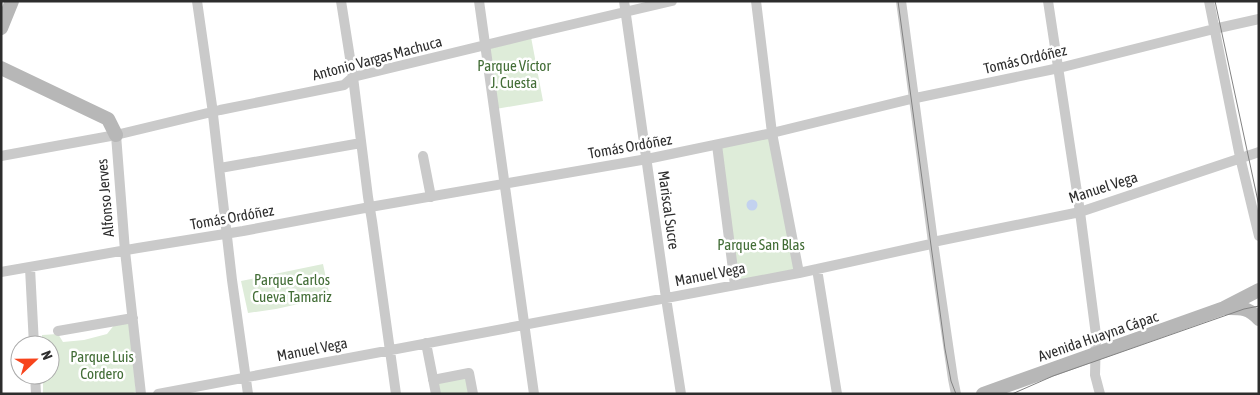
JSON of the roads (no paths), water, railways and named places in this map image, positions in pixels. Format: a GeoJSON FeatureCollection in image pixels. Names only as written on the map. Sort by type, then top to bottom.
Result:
{"type":"FeatureCollection","features":[{"type":"Feature","properties":{"kind":"street"},"geometry":{"type":"LineString","coordinates":[[1,28],[12,1]]}},
{"type":"Feature","properties":{"kind":"street"},"geometry":{"type":"LineString","coordinates":[[197,1],[248,394]]}},
{"type":"Feature","properties":{"kind":"street"},"geometry":{"type":"LineString","coordinates":[[341,1],[396,394]]}},
{"type":"Feature","properties":{"kind":"street"},"geometry":{"type":"LineString","coordinates":[[479,1],[534,394]]}},
{"type":"Feature","properties":{"kind":"street","name":"Antonio Vargas Machuca"},"geometry":{"type":"LineString","coordinates":[[1,156],[116,135],[212,112],[344,85],[353,77],[485,45],[625,7],[672,1]]}},
{"type":"Feature","properties":{"kind":"street"},"geometry":{"type":"LineString","coordinates":[[756,1],[772,133],[799,273]]}},
{"type":"Feature","properties":{"kind":"street"},"geometry":{"type":"LineString","coordinates":[[901,1],[933,242],[956,394]]}},
{"type":"Feature","properties":{"kind":"street"},"geometry":{"type":"LineString","coordinates":[[1048,1],[1080,212],[1095,326],[1095,375],[1100,394]]}},
{"type":"Feature","properties":{"kind":"street"},"geometry":{"type":"LineString","coordinates":[[1209,1],[1240,157],[1259,236]]}},
{"type":"Feature","properties":{"kind":"street","name":"Mariscal Sucre"},"geometry":{"type":"LineString","coordinates":[[625,7],[681,394]]}},
{"type":"Feature","properties":{"kind":"street","name":"Tomás Ordóñez"},"geometry":{"type":"LineString","coordinates":[[1,272],[226,234],[717,145],[1059,68],[1259,19]]}},
{"type":"Feature","properties":{"kind":"street"},"geometry":{"type":"LineString","coordinates":[[1,68],[108,119],[116,135]]}},
{"type":"Feature","properties":{"kind":"street","name":"Alfonso Jerves"},"geometry":{"type":"LineString","coordinates":[[116,135],[125,251],[141,394]]}},
{"type":"Feature","properties":{"kind":"street"},"geometry":{"type":"LineString","coordinates":[[220,168],[361,143]]}},
{"type":"Feature","properties":{"kind":"street"},"geometry":{"type":"LineString","coordinates":[[717,145],[735,285]]}},
{"type":"Feature","properties":{"kind":"street","name":"Manuel Vega"},"geometry":{"type":"LineString","coordinates":[[158,394],[799,273],[933,242],[1080,212],[1259,152]]}},
{"type":"Feature","properties":{"kind":"street"},"geometry":{"type":"LineString","coordinates":[[423,156],[431,197]]}},
{"type":"Feature","properties":{"kind":"street"},"geometry":{"type":"LineString","coordinates":[[30,268],[33,335]]}},
{"type":"Feature","properties":{"kind":"street"},"geometry":{"type":"LineString","coordinates":[[817,269],[837,394]]}},
{"type":"Feature","properties":{"kind":"street"},"geometry":{"type":"LineString","coordinates":[[1259,291],[1255,304],[1259,318]]}},
{"type":"Feature","properties":{"kind":"street","name":"Avenida Huayna Cápac"},"geometry":{"type":"LineString","coordinates":[[983,394],[1224,308],[1259,291]]}},
{"type":"Feature","properties":{"kind":"street"},"geometry":{"type":"LineString","coordinates":[[1224,308],[1248,310],[1259,318]]}},
{"type":"Feature","properties":{"kind":"street"},"geometry":{"type":"LineString","coordinates":[[58,331],[133,318]]}},
{"type":"Feature","properties":{"kind":"street"},"geometry":{"type":"LineString","coordinates":[[426,343],[436,394]]}},
{"type":"Feature","properties":{"kind":"street"},"geometry":{"type":"LineString","coordinates":[[433,380],[469,373],[473,394]]}},
{"type":"Feature","properties":{"kind":"water"},"geometry":{"type":"Polygon","coordinates":[[[752,199],[758,205],[752,211],[746,205],[752,199]]]}},
{"type":"Feature","properties":{"kind":"tram line"},"geometry":{"type":"LineString","coordinates":[[898,1],[945,349],[951,381],[956,394]]}},
{"type":"Feature","properties":{"kind":"tram line"},"geometry":{"type":"LineString","coordinates":[[1215,1],[1259,206]]}},
{"type":"Feature","properties":{"kind":"tram line"},"geometry":{"type":"LineString","coordinates":[[1012,394],[1053,376],[1244,309],[1259,306]]}},
{"type":"Feature","properties":{"kind":"park label","name":"Parque Víctor J. Cuesta"},"geometry":{"type":"Point","coordinates":[514,74]}},
{"type":"Feature","properties":{"kind":"park label","name":"Parque San Blas"},"geometry":{"type":"Point","coordinates":[761,244]}},
{"type":"Feature","properties":{"kind":"park label","name":"Parque Carlos Cueva Tamariz"},"geometry":{"type":"Point","coordinates":[292,288]}},
{"type":"Feature","properties":{"kind":"park label","name":"Parque Luis Cordero"},"geometry":{"type":"Point","coordinates":[102,364]}}]}
